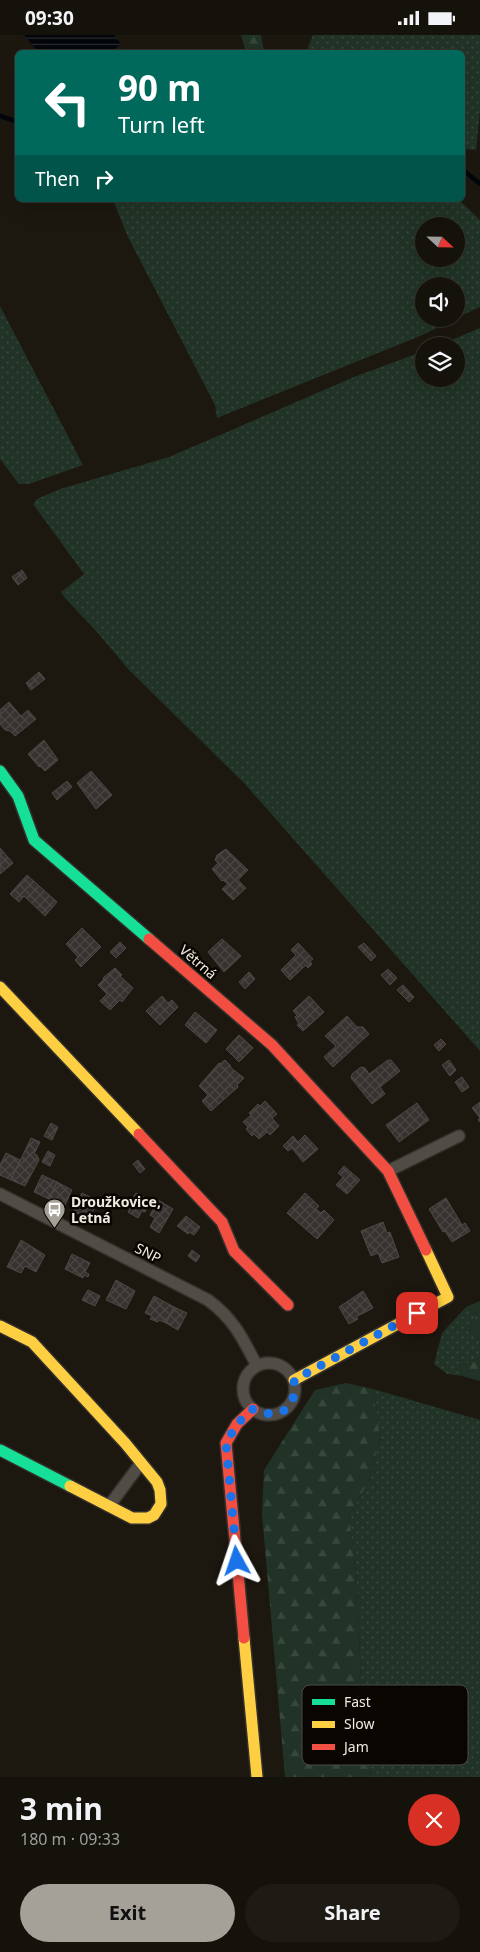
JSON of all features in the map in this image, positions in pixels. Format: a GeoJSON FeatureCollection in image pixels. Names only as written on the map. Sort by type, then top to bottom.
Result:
{"type":"FeatureCollection","features":[{"type":"Feature","properties":{"kind":"street","name":"Větrná"},"geometry":{"type":"LineString","coordinates":[[0,771],[18,794],[23,807],[27,829],[34,840],[272,1045],[388,1171],[398,1189],[448,1297],[294,1380]]}},
{"type":"Feature","properties":{"kind":"street"},"geometry":{"type":"LineString","coordinates":[[0,987],[222,1221],[234,1251],[288,1305]]}},
{"type":"Feature","properties":{"kind":"street"},"geometry":{"type":"LineString","coordinates":[[388,1171],[458,1136]]}},
{"type":"Feature","properties":{"kind":"street","name":"SNP"},"geometry":{"type":"LineString","coordinates":[[0,1194],[208,1300],[229,1317],[238,1329],[257,1366]]}},
{"type":"Feature","properties":{"kind":"street"},"geometry":{"type":"LineString","coordinates":[[0,1326],[32,1342],[141,1463],[161,1489],[162,1503],[158,1510],[146,1519],[139,1520],[0,1450]]}},
{"type":"Feature","properties":{"kind":"street"},"geometry":{"type":"LineString","coordinates":[[265,1363],[278,1365],[289,1372],[294,1380],[295,1391],[293,1400],[286,1409],[274,1415],[265,1415],[253,1409],[247,1402],[244,1382],[248,1374],[257,1366],[265,1363]]}},
{"type":"Feature","properties":{"kind":"street"},"geometry":{"type":"LineString","coordinates":[[253,1409],[237,1424],[226,1443],[257,1777]]}},
{"type":"Feature","properties":{"kind":"street"},"geometry":{"type":"LineString","coordinates":[[109,1506],[141,1463]]}},
{"type":"Feature","properties":{"kind":"green space"},"geometry":{"type":"Polygon","coordinates":[[[241,35],[261,35],[264,50],[245,50],[241,35]]]}},
{"type":"Feature","properties":{"kind":"green space"},"geometry":{"type":"Polygon","coordinates":[[[313,35],[480,35],[480,111],[476,150],[465,149],[465,50],[307,50],[313,35]]]}},
{"type":"Feature","properties":{"kind":"green space"},"geometry":{"type":"Polygon","coordinates":[[[114,202],[461,202],[480,220],[480,307],[465,314],[465,277],[415,277],[415,327],[439,327],[217,418],[215,405],[128,237],[114,202]]]}},
{"type":"Feature","properties":{"kind":"green space"},"geometry":{"type":"Polygon","coordinates":[[[0,306],[83,465],[29,484],[19,484],[0,459],[0,306]]]}},
{"type":"Feature","properties":{"kind":"green space"},"geometry":{"type":"Polygon","coordinates":[[[480,328],[480,1051],[244,783],[129,670],[65,598],[61,592],[84,574],[33,504],[37,499],[60,489],[169,457],[354,377],[415,354],[415,387],[465,387],[465,337],[458,337],[480,328]]]}},
{"type":"Feature","properties":{"kind":"green space"},"geometry":{"type":"Polygon","coordinates":[[[480,1301],[480,1340],[469,1332],[477,1314],[466,1307],[480,1301]]]}},
{"type":"Feature","properties":{"kind":"green space"},"geometry":{"type":"Polygon","coordinates":[[[466,1307],[477,1314],[469,1332],[480,1340],[480,1358],[460,1366],[462,1376],[447,1374],[434,1364],[442,1333],[466,1307]]]}},
{"type":"Feature","properties":{"kind":"green space"},"geometry":{"type":"Polygon","coordinates":[[[480,1358],[480,1381],[462,1376],[460,1366],[480,1358]]]}},
{"type":"Feature","properties":{"kind":"green space"},"geometry":{"type":"Polygon","coordinates":[[[346,1383],[373,1389],[380,1438],[369,1481],[349,1516],[357,1582],[362,1685],[302,1685],[302,1765],[370,1765],[371,1777],[285,1777],[262,1514],[264,1470],[315,1390],[346,1383]]]}},
{"type":"Feature","properties":{"kind":"green space"},"geometry":{"type":"Polygon","coordinates":[[[373,1389],[480,1420],[480,1777],[371,1777],[370,1765],[468,1765],[468,1685],[362,1685],[357,1582],[349,1516],[369,1481],[380,1439],[373,1389]]]}},
{"type":"Feature","properties":{"kind":"shaded area"},"geometry":{"type":"Polygon","coordinates":[[[24,35],[114,35],[121,44],[114,50],[36,50],[24,35]]]}},
{"type":"Feature","properties":{"kind":"building"},"geometry":{"type":"Polygon","coordinates":[[[22,570],[27,578],[18,585],[12,577],[22,570]]]}},
{"type":"Feature","properties":{"kind":"building"},"geometry":{"type":"Polygon","coordinates":[[[39,672],[45,679],[31,690],[26,683],[39,672]]]}},
{"type":"Feature","properties":{"kind":"building"},"geometry":{"type":"Polygon","coordinates":[[[9,702],[21,716],[28,710],[36,719],[15,736],[10,731],[5,730],[0,724],[0,710],[9,702]]]}},
{"type":"Feature","properties":{"kind":"building"},"geometry":{"type":"Polygon","coordinates":[[[44,740],[58,760],[45,771],[28,754],[44,740]]]}},
{"type":"Feature","properties":{"kind":"building"},"geometry":{"type":"Polygon","coordinates":[[[91,771],[112,795],[96,809],[77,783],[91,771]]]}},
{"type":"Feature","properties":{"kind":"building"},"geometry":{"type":"Polygon","coordinates":[[[67,781],[72,787],[57,800],[52,793],[67,781]]]}},
{"type":"Feature","properties":{"kind":"building"},"geometry":{"type":"Polygon","coordinates":[[[0,848],[13,863],[0,874],[0,848]]]}},
{"type":"Feature","properties":{"kind":"building"},"geometry":{"type":"Polygon","coordinates":[[[226,849],[248,870],[238,880],[246,888],[233,900],[222,889],[228,884],[222,881],[212,869],[218,863],[215,860],[217,855],[226,849]]]}},
{"type":"Feature","properties":{"kind":"building"},"geometry":{"type":"Polygon","coordinates":[[[27,875],[57,902],[45,916],[24,896],[19,902],[10,894],[27,875]]]}},
{"type":"Feature","properties":{"kind":"building"},"geometry":{"type":"Polygon","coordinates":[[[82,928],[101,947],[81,967],[75,960],[78,957],[66,944],[82,928]]]}},
{"type":"Feature","properties":{"kind":"building"},"geometry":{"type":"Polygon","coordinates":[[[222,939],[241,956],[224,972],[208,952],[222,939]]]}},
{"type":"Feature","properties":{"kind":"building"},"geometry":{"type":"Polygon","coordinates":[[[120,942],[126,948],[116,958],[110,952],[120,942]]]}},
{"type":"Feature","properties":{"kind":"building"},"geometry":{"type":"Polygon","coordinates":[[[298,943],[313,959],[310,961],[312,964],[308,968],[306,965],[290,980],[281,970],[296,955],[291,950],[298,943]]]}},
{"type":"Feature","properties":{"kind":"building"},"geometry":{"type":"Polygon","coordinates":[[[364,943],[376,956],[371,961],[358,947],[364,943]]]}},
{"type":"Feature","properties":{"kind":"building"},"geometry":{"type":"Polygon","coordinates":[[[115,968],[122,975],[120,976],[133,988],[122,1002],[120,1000],[110,1010],[100,1001],[107,994],[98,985],[115,968]]]}},
{"type":"Feature","properties":{"kind":"building"},"geometry":{"type":"Polygon","coordinates":[[[388,969],[397,978],[390,985],[381,975],[388,969]]]}},
{"type":"Feature","properties":{"kind":"building"},"geometry":{"type":"Polygon","coordinates":[[[249,972],[255,979],[245,989],[239,982],[249,972]]]}},
{"type":"Feature","properties":{"kind":"building"},"geometry":{"type":"Polygon","coordinates":[[[403,985],[414,997],[409,1002],[397,990],[403,985]]]}},
{"type":"Feature","properties":{"kind":"building"},"geometry":{"type":"Polygon","coordinates":[[[162,996],[168,1003],[172,1000],[178,1007],[160,1025],[146,1011],[162,996]]]}},
{"type":"Feature","properties":{"kind":"building"},"geometry":{"type":"Polygon","coordinates":[[[309,996],[324,1012],[303,1031],[297,1025],[299,1024],[295,1017],[297,1015],[293,1011],[309,996]]]}},
{"type":"Feature","properties":{"kind":"building"},"geometry":{"type":"Polygon","coordinates":[[[195,1012],[217,1030],[206,1043],[185,1025],[195,1012]]]}},
{"type":"Feature","properties":{"kind":"building"},"geometry":{"type":"Polygon","coordinates":[[[347,1016],[357,1027],[363,1027],[369,1034],[333,1067],[324,1057],[336,1046],[325,1036],[347,1016]]]}},
{"type":"Feature","properties":{"kind":"building"},"geometry":{"type":"Polygon","coordinates":[[[239,1035],[253,1048],[239,1062],[226,1049],[239,1035]]]}},
{"type":"Feature","properties":{"kind":"building"},"geometry":{"type":"Polygon","coordinates":[[[441,1039],[446,1044],[439,1051],[434,1045],[441,1039]]]}},
{"type":"Feature","properties":{"kind":"building"},"geometry":{"type":"Polygon","coordinates":[[[225,1060],[230,1067],[244,1078],[237,1085],[238,1087],[211,1111],[202,1101],[208,1095],[199,1086],[219,1063],[225,1060]]]}},
{"type":"Feature","properties":{"kind":"building"},"geometry":{"type":"Polygon","coordinates":[[[388,1060],[391,1060],[400,1071],[380,1087],[385,1094],[372,1104],[351,1078],[352,1074],[361,1067],[365,1068],[369,1074],[388,1060]]]}},
{"type":"Feature","properties":{"kind":"building"},"geometry":{"type":"Polygon","coordinates":[[[449,1060],[456,1070],[450,1076],[442,1065],[449,1060]]]}},
{"type":"Feature","properties":{"kind":"building"},"geometry":{"type":"Polygon","coordinates":[[[462,1077],[469,1087],[462,1092],[455,1082],[462,1077]]]}},
{"type":"Feature","properties":{"kind":"building"},"geometry":{"type":"Polygon","coordinates":[[[265,1101],[277,1114],[272,1118],[279,1126],[270,1135],[267,1132],[259,1139],[254,1134],[252,1136],[246,1129],[248,1127],[243,1122],[251,1115],[249,1113],[258,1104],[260,1106],[265,1101]]]}},
{"type":"Feature","properties":{"kind":"building"},"geometry":{"type":"Polygon","coordinates":[[[480,1102],[480,1118],[472,1108],[480,1102]]]}},
{"type":"Feature","properties":{"kind":"building"},"geometry":{"type":"Polygon","coordinates":[[[417,1103],[429,1120],[399,1142],[386,1125],[417,1103]]]}},
{"type":"Feature","properties":{"kind":"building"},"geometry":{"type":"Polygon","coordinates":[[[51,1123],[58,1127],[52,1140],[44,1136],[51,1123]]]}},
{"type":"Feature","properties":{"kind":"building"},"geometry":{"type":"Polygon","coordinates":[[[305,1135],[318,1149],[303,1162],[292,1148],[288,1151],[283,1146],[293,1136],[298,1142],[305,1135]]]}},
{"type":"Feature","properties":{"kind":"building"},"geometry":{"type":"Polygon","coordinates":[[[31,1138],[40,1142],[34,1154],[37,1155],[39,1160],[25,1186],[11,1180],[31,1138]]]}},
{"type":"Feature","properties":{"kind":"building"},"geometry":{"type":"Polygon","coordinates":[[[48,1151],[55,1155],[50,1166],[42,1162],[48,1151]]]}},
{"type":"Feature","properties":{"kind":"building"},"geometry":{"type":"Polygon","coordinates":[[[6,1153],[20,1160],[11,1180],[0,1175],[0,1165],[6,1153]]]}},
{"type":"Feature","properties":{"kind":"building"},"geometry":{"type":"Polygon","coordinates":[[[138,1160],[145,1169],[140,1173],[133,1164],[138,1160]]]}},
{"type":"Feature","properties":{"kind":"building"},"geometry":{"type":"Polygon","coordinates":[[[344,1166],[360,1180],[347,1194],[336,1185],[343,1177],[338,1173],[344,1166]]]}},
{"type":"Feature","properties":{"kind":"building"},"geometry":{"type":"Polygon","coordinates":[[[42,1175],[57,1182],[49,1199],[34,1192],[42,1175]]]}},
{"type":"Feature","properties":{"kind":"building"},"geometry":{"type":"Polygon","coordinates":[[[57,1182],[72,1190],[64,1207],[49,1199],[57,1182]]]}},
{"type":"Feature","properties":{"kind":"building"},"geometry":{"type":"Polygon","coordinates":[[[82,1193],[98,1201],[89,1219],[73,1211],[82,1193]]]}},
{"type":"Feature","properties":{"kind":"building"},"geometry":{"type":"Polygon","coordinates":[[[136,1193],[151,1201],[145,1212],[142,1211],[138,1218],[128,1212],[136,1193]]]}},
{"type":"Feature","properties":{"kind":"building"},"geometry":{"type":"Polygon","coordinates":[[[305,1193],[319,1206],[316,1209],[321,1213],[324,1210],[334,1220],[317,1239],[287,1213],[305,1193]]]}},
{"type":"Feature","properties":{"kind":"building"},"geometry":{"type":"Polygon","coordinates":[[[446,1198],[462,1225],[465,1223],[470,1231],[452,1242],[445,1231],[443,1232],[429,1209],[446,1198]]]}},
{"type":"Feature","properties":{"kind":"building"},"geometry":{"type":"Polygon","coordinates":[[[158,1200],[173,1209],[159,1233],[150,1227],[155,1218],[150,1215],[158,1200]]]}},
{"type":"Feature","properties":{"kind":"building"},"geometry":{"type":"Polygon","coordinates":[[[186,1216],[200,1227],[194,1235],[189,1232],[188,1234],[177,1226],[186,1216]]]}},
{"type":"Feature","properties":{"kind":"building"},"geometry":{"type":"Polygon","coordinates":[[[383,1222],[387,1233],[390,1232],[399,1257],[382,1263],[378,1253],[371,1256],[361,1231],[383,1222]]]}},
{"type":"Feature","properties":{"kind":"building"},"geometry":{"type":"Polygon","coordinates":[[[21,1240],[45,1255],[36,1272],[25,1266],[21,1273],[7,1267],[21,1240]]]}},
{"type":"Feature","properties":{"kind":"building"},"geometry":{"type":"Polygon","coordinates":[[[192,1250],[200,1256],[196,1262],[188,1256],[192,1250]]]}},
{"type":"Feature","properties":{"kind":"building"},"geometry":{"type":"Polygon","coordinates":[[[72,1254],[90,1263],[85,1272],[89,1274],[88,1277],[84,1275],[83,1278],[65,1269],[72,1254]]]}},
{"type":"Feature","properties":{"kind":"building"},"geometry":{"type":"Polygon","coordinates":[[[116,1280],[135,1291],[126,1309],[106,1300],[116,1280]]]}},
{"type":"Feature","properties":{"kind":"building"},"geometry":{"type":"Polygon","coordinates":[[[88,1290],[100,1296],[95,1306],[82,1300],[88,1290]]]}},
{"type":"Feature","properties":{"kind":"building"},"geometry":{"type":"Polygon","coordinates":[[[363,1291],[373,1308],[356,1317],[358,1319],[349,1324],[339,1307],[363,1291]]]}},
{"type":"Feature","properties":{"kind":"building"},"geometry":{"type":"Polygon","coordinates":[[[154,1296],[174,1307],[166,1323],[150,1319],[152,1316],[145,1313],[154,1296]]]}},
{"type":"Feature","properties":{"kind":"building"},"geometry":{"type":"Polygon","coordinates":[[[174,1307],[187,1313],[178,1330],[166,1323],[174,1307]]]}},
{"type":"Feature","properties":{"kind":"waterway"},"geometry":{"type":"LineString","coordinates":[[0,116],[15,121]]}},
{"type":"Feature","properties":{"kind":"waterway"},"geometry":{"type":"LineString","coordinates":[[465,172],[480,184]]}},
{"type":"Feature","properties":{"kind":"traffic: fast"},"geometry":{"type":"LineString","coordinates":[[0,771],[18,796],[34,840],[149,939]]}},
{"type":"Feature","properties":{"kind":"traffic: fast"},"geometry":{"type":"LineString","coordinates":[[0,1450],[70,1486]]}},
{"type":"Feature","properties":{"kind":"traffic: slow"},"geometry":{"type":"LineString","coordinates":[[0,987],[139,1134]]}},
{"type":"Feature","properties":{"kind":"traffic: slow"},"geometry":{"type":"LineString","coordinates":[[294,1380],[448,1297],[426,1250]]}},
{"type":"Feature","properties":{"kind":"traffic: slow"},"geometry":{"type":"LineString","coordinates":[[0,1326],[32,1342],[125,1443],[157,1482],[160,1490],[161,1504],[154,1515],[148,1518],[132,1518],[70,1486]]}},
{"type":"Feature","properties":{"kind":"traffic: slow"},"geometry":{"type":"LineString","coordinates":[[244,1638],[257,1777]]}},
{"type":"Feature","properties":{"kind":"traffic: jam"},"geometry":{"type":"LineString","coordinates":[[149,939],[272,1045],[388,1171],[426,1250]]}},
{"type":"Feature","properties":{"kind":"traffic: jam"},"geometry":{"type":"LineString","coordinates":[[139,1134],[222,1222],[234,1251],[288,1305]]}},
{"type":"Feature","properties":{"kind":"traffic: jam"},"geometry":{"type":"LineString","coordinates":[[244,1638],[226,1443],[237,1424],[253,1409]]}},
{"type":"Feature","properties":{"kind":"place","name":"Droužkovice, Letná"},"geometry":{"type":"Point","coordinates":[55,1229]}},
{"type":"Feature","properties":{"kind":"route"},"geometry":{"type":"LineString","coordinates":[[237,1561],[226,1443],[237,1424],[253,1409],[265,1415],[274,1415],[286,1409],[293,1400],[295,1391],[294,1380],[417,1313]]}}]}
